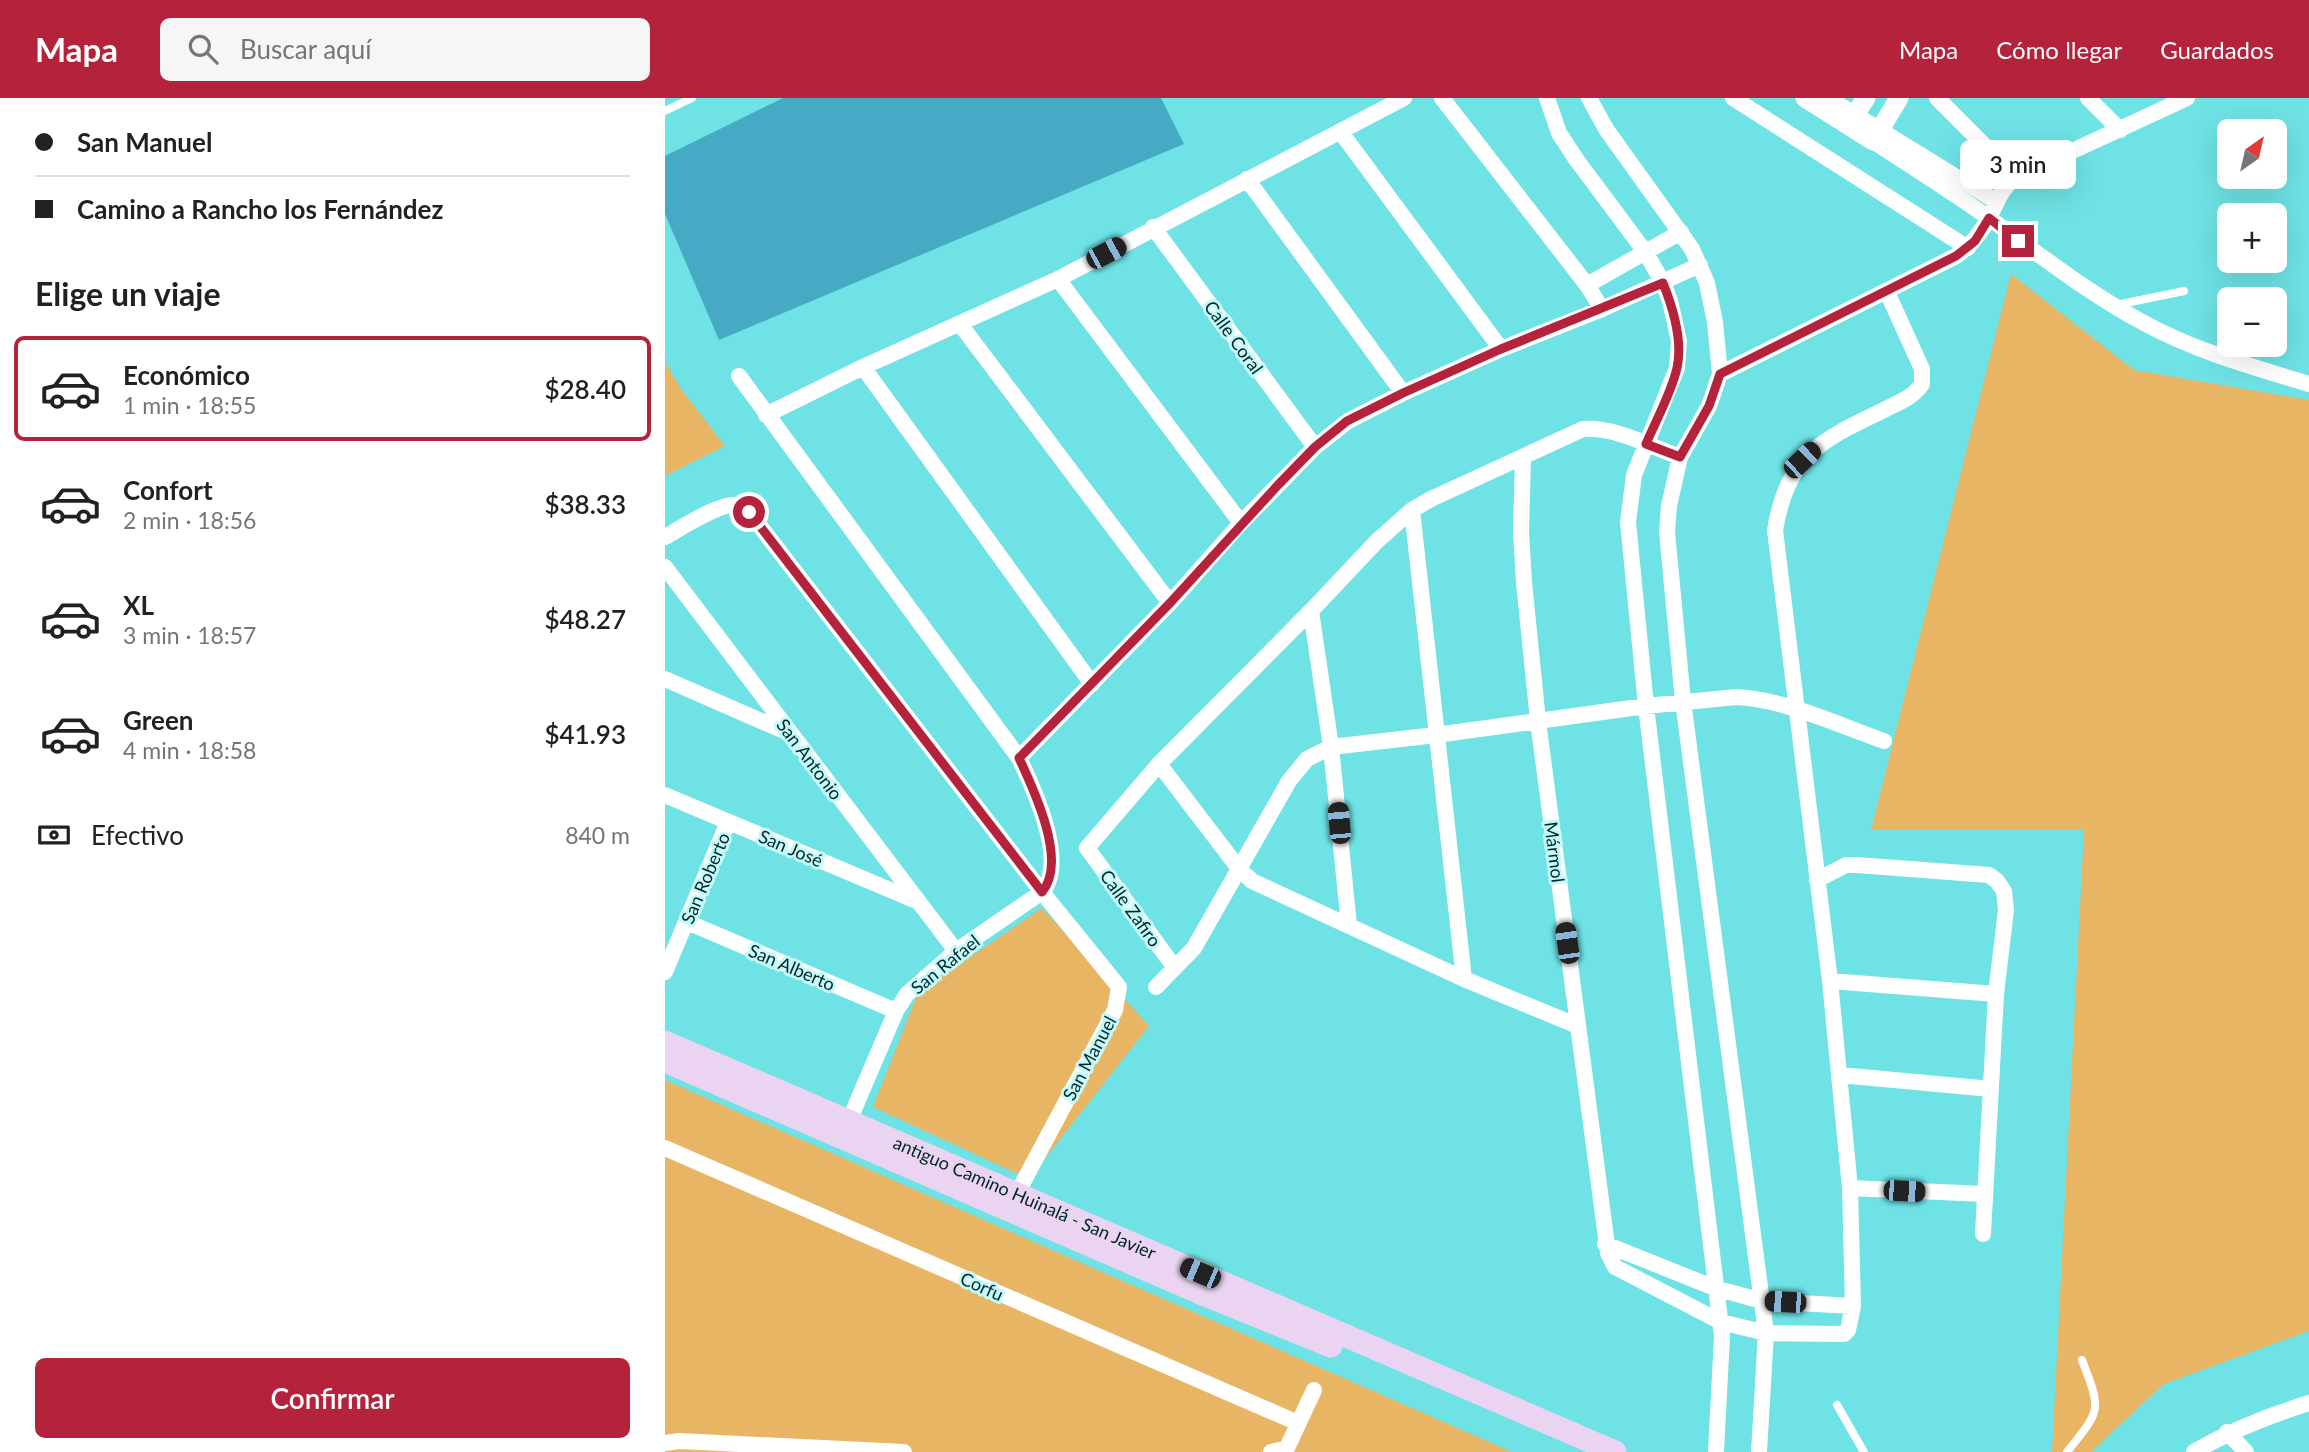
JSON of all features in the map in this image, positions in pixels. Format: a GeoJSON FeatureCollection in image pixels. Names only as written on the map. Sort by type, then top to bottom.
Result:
{"type":"FeatureCollection","features":[{"type":"Feature","properties":{"kind":"main road"},"geometry":{"type":"LineString","coordinates":[[665,1042],[845,1130]]}},
{"type":"Feature","properties":{"kind":"main road"},"geometry":{"type":"LineString","coordinates":[[665,1061],[845,1130],[1013,1202],[1198,1292],[1581,1452]]}},
{"type":"Feature","properties":{"kind":"main road","name":"antiguo Camino Huinalá - San Javier"},"geometry":{"type":"LineString","coordinates":[[1013,1202],[1615,1452]]}},
{"type":"Feature","properties":{"kind":"street"},"geometry":{"type":"LineString","coordinates":[[766,415],[863,367],[1058,279],[1153,227],[1405,98]]}},
{"type":"Feature","properties":{"kind":"street"},"geometry":{"type":"LineString","coordinates":[[1442,98],[1587,285],[1602,309]]}},
{"type":"Feature","properties":{"kind":"street"},"geometry":{"type":"LineString","coordinates":[[1547,98],[1559,133],[1646,253],[1663,283],[1670,300],[1679,341],[1677,368],[1634,475],[1628,522],[1646,706],[1721,1322],[1723,1345],[1716,1452]]}},
{"type":"Feature","properties":{"kind":"street"},"geometry":{"type":"LineString","coordinates":[[1589,98],[1606,129],[1681,232],[1700,265],[1707,283],[1715,322],[1720,374],[1709,406],[1680,457],[1669,506],[1667,532],[1682,701],[1766,1333],[1759,1452]]}},
{"type":"Feature","properties":{"kind":"street"},"geometry":{"type":"LineString","coordinates":[[1733,98],[1968,248]]}},
{"type":"Feature","properties":{"kind":"street"},"geometry":{"type":"LineString","coordinates":[[1805,98],[1851,120],[1876,136],[2068,277],[2113,305],[2182,342],[2309,384]]}},
{"type":"Feature","properties":{"kind":"street"},"geometry":{"type":"LineString","coordinates":[[1828,98],[1851,120]]}},
{"type":"Feature","properties":{"kind":"street"},"geometry":{"type":"LineString","coordinates":[[1851,120],[1866,98]]}},
{"type":"Feature","properties":{"kind":"street"},"geometry":{"type":"LineString","coordinates":[[1876,136],[1899,98]]}},
{"type":"Feature","properties":{"kind":"street"},"geometry":{"type":"LineString","coordinates":[[1937,98],[2016,177]]}},
{"type":"Feature","properties":{"kind":"street"},"geometry":{"type":"LineString","coordinates":[[2088,98],[2120,130]]}},
{"type":"Feature","properties":{"kind":"street"},"geometry":{"type":"LineString","coordinates":[[1720,374],[1887,292],[1968,248],[1989,218],[2007,183],[2016,177],[2187,98]]}},
{"type":"Feature","properties":{"kind":"street"},"geometry":{"type":"LineString","coordinates":[[1340,131],[1501,349]]}},
{"type":"Feature","properties":{"kind":"street"},"geometry":{"type":"LineString","coordinates":[[1876,136],[1997,202]]}},
{"type":"Feature","properties":{"kind":"street"},"geometry":{"type":"LineString","coordinates":[[1247,179],[1403,393]]}},
{"type":"Feature","properties":{"kind":"street","name":"Calle Coral"},"geometry":{"type":"LineString","coordinates":[[1153,227],[1315,447]]}},
{"type":"Feature","properties":{"kind":"street"},"geometry":{"type":"LineString","coordinates":[[1587,285],[1681,232]]}},
{"type":"Feature","properties":{"kind":"street"},"geometry":{"type":"LineString","coordinates":[[1019,758],[1170,603],[1241,523],[1315,447],[1347,421],[1501,349],[1602,309],[1700,265]]}},
{"type":"Feature","properties":{"kind":"street"},"geometry":{"type":"LineString","coordinates":[[1058,279],[1241,523]]}},
{"type":"Feature","properties":{"kind":"street"},"geometry":{"type":"LineString","coordinates":[[1605,1244],[1715,1288],[1762,1301],[1853,1306],[1850,1188],[1840,1075],[1775,530],[1779,505],[1788,481],[1802,460],[1819,444],[1909,397],[1922,384],[1922,369],[1887,292]]}},
{"type":"Feature","properties":{"kind":"street"},"geometry":{"type":"LineString","coordinates":[[960,324],[1170,603]]}},
{"type":"Feature","properties":{"kind":"street"},"geometry":{"type":"LineString","coordinates":[[863,367],[1092,684]]}},
{"type":"Feature","properties":{"kind":"street"},"geometry":{"type":"LineString","coordinates":[[739,376],[1019,758],[1041,808],[1049,842],[1052,873],[1049,884],[1042,892]]}},
{"type":"Feature","properties":{"kind":"street"},"geometry":{"type":"LineString","coordinates":[[1578,1026],[1464,979],[1263,888],[1240,870],[1159,764],[1377,541],[1412,510],[1584,429],[1597,428],[1612,432],[1680,457]]}},
{"type":"Feature","properties":{"kind":"street","name":"Mármol"},"geometry":{"type":"LineString","coordinates":[[1523,458],[1521,532],[1538,721],[1605,1244],[1615,1267],[1721,1322],[1766,1333],[1844,1334],[1848,1330],[1853,1306]]}},
{"type":"Feature","properties":{"kind":"street","name":"San Manuel"},"geometry":{"type":"LineString","coordinates":[[665,537],[715,511],[738,505],[749,512],[1042,892],[1119,987],[1115,1010],[1013,1202]]}},
{"type":"Feature","properties":{"kind":"street"},"geometry":{"type":"LineString","coordinates":[[1412,510],[1464,979]]}},
{"type":"Feature","properties":{"kind":"street","name":"San Antonio"},"geometry":{"type":"LineString","coordinates":[[665,567],[956,951]]}},
{"type":"Feature","properties":{"kind":"street"},"geometry":{"type":"LineString","coordinates":[[1311,611],[1331,747],[1349,926]]}},
{"type":"Feature","properties":{"kind":"street"},"geometry":{"type":"LineString","coordinates":[[665,679],[792,734]]}},
{"type":"Feature","properties":{"kind":"street"},"geometry":{"type":"LineString","coordinates":[[1156,987],[1194,948],[1289,781],[1307,759],[1331,747],[1436,736],[1682,701],[1743,697],[1796,710],[1884,741]]}},
{"type":"Feature","properties":{"kind":"street","name":"Calle Zafiro"},"geometry":{"type":"LineString","coordinates":[[1159,764],[1087,848],[1175,968]]}},
{"type":"Feature","properties":{"kind":"street","name":"San José"},"geometry":{"type":"LineString","coordinates":[[665,794],[917,901]]}},
{"type":"Feature","properties":{"kind":"street","name":"San Roberto"},"geometry":{"type":"LineString","coordinates":[[665,972],[729,822]]}},
{"type":"Feature","properties":{"kind":"street"},"geometry":{"type":"LineString","coordinates":[[1817,880],[1846,865],[1989,875],[2004,891],[2006,910],[1996,994],[1983,1234]]}},
{"type":"Feature","properties":{"kind":"street","name":"San Rafael"},"geometry":{"type":"LineString","coordinates":[[845,1130],[896,1011],[908,994],[956,951],[1042,892]]}},
{"type":"Feature","properties":{"kind":"street","name":"San Alberto"},"geometry":{"type":"LineString","coordinates":[[687,922],[896,1011]]}},
{"type":"Feature","properties":{"kind":"street"},"geometry":{"type":"LineString","coordinates":[[1830,981],[1996,994]]}},
{"type":"Feature","properties":{"kind":"street"},"geometry":{"type":"LineString","coordinates":[[1840,1075],[1991,1089]]}},
{"type":"Feature","properties":{"kind":"street","name":"Corfu"},"geometry":{"type":"LineString","coordinates":[[665,1148],[1298,1423]]}},
{"type":"Feature","properties":{"kind":"street"},"geometry":{"type":"LineString","coordinates":[[1850,1188],[1984,1194]]}},
{"type":"Feature","properties":{"kind":"street"},"geometry":{"type":"LineString","coordinates":[[1271,1452],[1287,1448],[1314,1390]]}},
{"type":"Feature","properties":{"kind":"street"},"geometry":{"type":"LineString","coordinates":[[2194,1452],[2227,1432],[2309,1403]]}},
{"type":"Feature","properties":{"kind":"street"},"geometry":{"type":"LineString","coordinates":[[2227,1432],[2246,1452]]}},
{"type":"Feature","properties":{"kind":"street"},"geometry":{"type":"LineString","coordinates":[[665,1443],[679,1441],[904,1452]]}},
{"type":"Feature","properties":{"kind":"lane"},"geometry":{"type":"LineString","coordinates":[[665,110],[692,98]]}},
{"type":"Feature","properties":{"kind":"lane"},"geometry":{"type":"LineString","coordinates":[[2113,305],[2184,291]]}},
{"type":"Feature","properties":{"kind":"lane"},"geometry":{"type":"LineString","coordinates":[[2067,1452],[2094,1418],[2096,1398],[2082,1360]]}},
{"type":"Feature","properties":{"kind":"lane"},"geometry":{"type":"LineString","coordinates":[[1837,1405],[1864,1452]]}},
{"type":"Feature","properties":{"kind":"shaded area"},"geometry":{"type":"Polygon","coordinates":[[[2011,274],[2134,370],[2309,400],[2309,1331],[2164,1384],[2091,1452],[2052,1452],[2084,830],[1871,830],[2011,274]]]}},
{"type":"Feature","properties":{"kind":"shaded area"},"geometry":{"type":"Polygon","coordinates":[[[665,362],[681,389],[725,446],[665,476],[665,362]]]}},
{"type":"Feature","properties":{"kind":"shaded area"},"geometry":{"type":"Polygon","coordinates":[[[1042,908],[1149,1026],[1029,1179],[873,1107],[918,993],[1042,908]]]}},
{"type":"Feature","properties":{"kind":"shaded area"},"geometry":{"type":"Polygon","coordinates":[[[665,1080],[1512,1452],[665,1452],[665,1080]]]}},
{"type":"Feature","properties":{"kind":"building"},"geometry":{"type":"Polygon","coordinates":[[[783,98],[1161,98],[1184,144],[719,340],[665,214],[665,156],[783,98]]]}},
{"type":"Feature","properties":{"kind":"route"},"geometry":{"type":"LineString","coordinates":[[749,512],[1042,892],[1049,884],[1052,873],[1049,842],[1041,808],[1019,758],[1170,603],[1241,523],[1315,447],[1347,421],[1501,349],[1663,283],[1670,300],[1679,341],[1677,368],[1646,444],[1680,457],[1709,406],[1720,374],[1956,256],[1975,241],[1989,218],[2018,241]]}}]}
